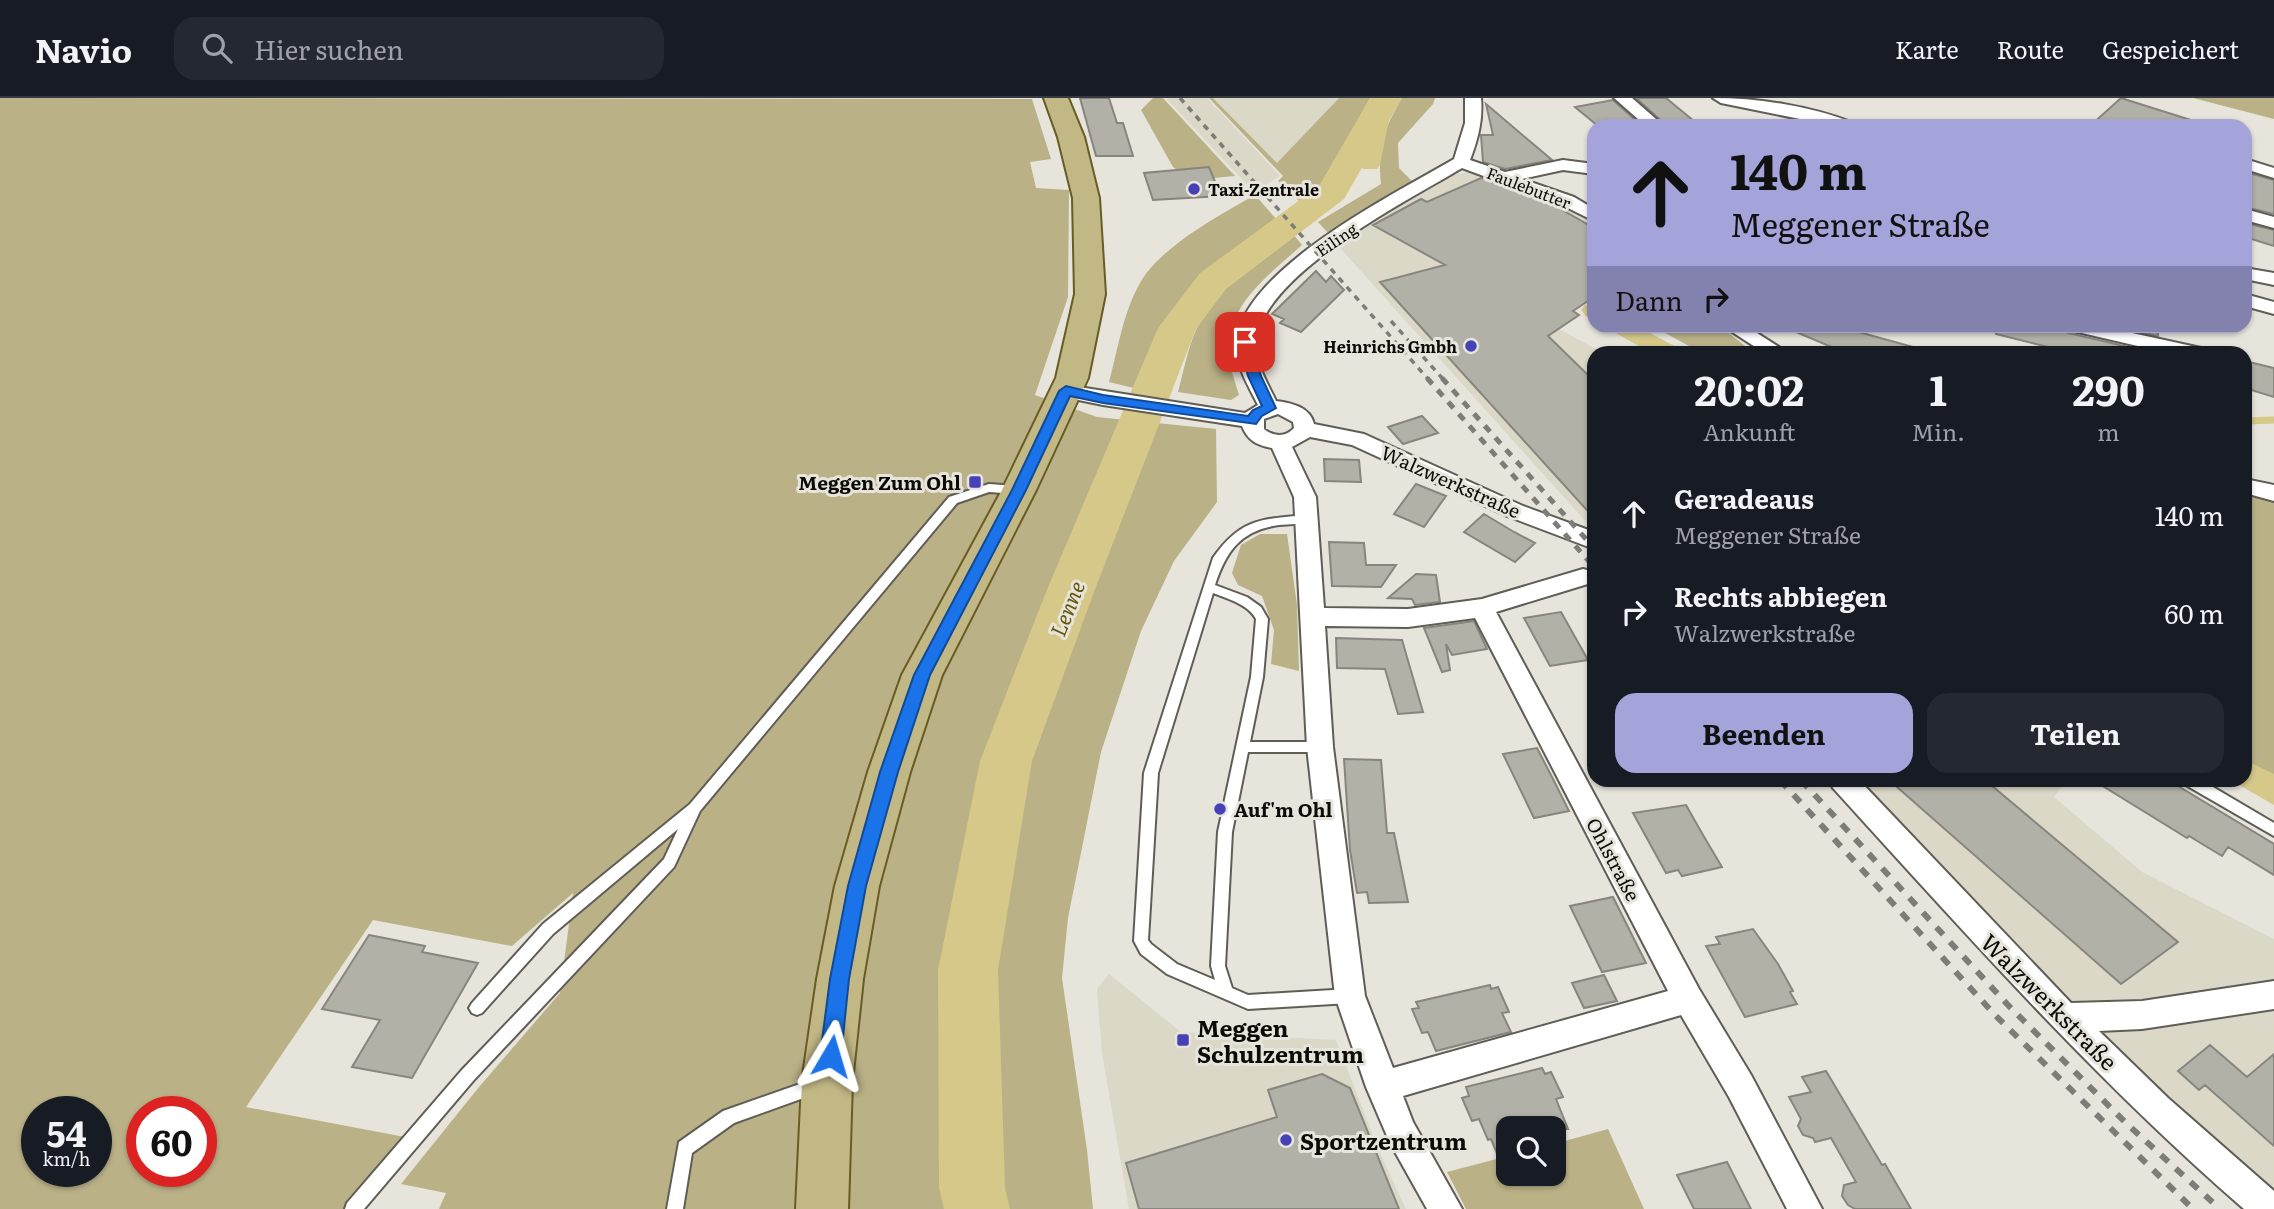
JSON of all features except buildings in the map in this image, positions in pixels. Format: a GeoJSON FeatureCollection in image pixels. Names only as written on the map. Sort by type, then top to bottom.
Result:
{"type":"FeatureCollection","features":[{"type":"Feature","properties":{"kind":"main road"},"geometry":{"type":"LineString","coordinates":[[822,1209],[827,1082],[840,979],[857,886],[889,772],[922,675],[1019,490],[1072,379],[1090,294],[1086,198],[1071,137],[1056,98]]}},
{"type":"Feature","properties":{"kind":"street"},"geometry":{"type":"LineString","coordinates":[[1461,162],[1470,139],[1473,98]]}},
{"type":"Feature","properties":{"kind":"street"},"geometry":{"type":"LineString","coordinates":[[1622,98],[1648,119]]}},
{"type":"Feature","properties":{"kind":"street"},"geometry":{"type":"LineString","coordinates":[[1721,98],[1830,119]]}},
{"type":"Feature","properties":{"kind":"street","name":"Faulebutter"},"geometry":{"type":"LineString","coordinates":[[1461,162],[1568,201],[1587,212]]}},
{"type":"Feature","properties":{"kind":"street","name":"Eiling"},"geometry":{"type":"LineString","coordinates":[[1270,408],[1254,376],[1245,342],[1251,319],[1268,293],[1325,246],[1461,162]]}},
{"type":"Feature","properties":{"kind":"street"},"geometry":{"type":"LineString","coordinates":[[1506,177],[1563,165],[1587,168]]}},
{"type":"Feature","properties":{"kind":"street"},"geometry":{"type":"LineString","coordinates":[[2252,166],[2274,173]]}},
{"type":"Feature","properties":{"kind":"street"},"geometry":{"type":"LineString","coordinates":[[2252,216],[2274,223]]}},
{"type":"Feature","properties":{"kind":"street"},"geometry":{"type":"LineString","coordinates":[[2252,274],[2274,279]]}},
{"type":"Feature","properties":{"kind":"street"},"geometry":{"type":"LineString","coordinates":[[2252,302],[2274,308]]}},
{"type":"Feature","properties":{"kind":"street"},"geometry":{"type":"LineString","coordinates":[[1745,333],[1767,346]]}},
{"type":"Feature","properties":{"kind":"street"},"geometry":{"type":"LineString","coordinates":[[2107,333],[2165,346]]}},
{"type":"Feature","properties":{"kind":"street"},"geometry":{"type":"LineString","coordinates":[[1066,391],[1252,421]]}},
{"type":"Feature","properties":{"kind":"street"},"geometry":{"type":"LineString","coordinates":[[1270,408],[1293,411],[1303,419],[1305,429],[1294,440],[1280,443],[1258,436],[1251,426],[1252,421],[1258,413],[1270,408]]}},
{"type":"Feature","properties":{"kind":"street","name":"Walzwerkstraße"},"geometry":{"type":"LineString","coordinates":[[1305,429],[1357,439],[1515,511],[1587,538]]}},
{"type":"Feature","properties":{"kind":"street"},"geometry":{"type":"LineString","coordinates":[[1280,443],[1305,498],[1308,519],[1320,747],[1350,996],[1401,1132],[1445,1209]]}},
{"type":"Feature","properties":{"kind":"street"},"geometry":{"type":"LineString","coordinates":[[2252,488],[2274,493]]}},
{"type":"Feature","properties":{"kind":"street"},"geometry":{"type":"LineString","coordinates":[[1313,617],[1408,618],[1482,608],[1583,577]]}},
{"type":"Feature","properties":{"kind":"street","name":"Ohlstraße"},"geometry":{"type":"LineString","coordinates":[[1482,608],[1688,999],[1740,1086],[1805,1209]]}},
{"type":"Feature","properties":{"kind":"street","name":"Walzwerkstraße"},"geometry":{"type":"LineString","coordinates":[[1849,787],[2065,1018],[2229,1175],[2270,1209]]}},
{"type":"Feature","properties":{"kind":"street"},"geometry":{"type":"LineString","coordinates":[[2065,1018],[2142,1015],[2274,995]]}},
{"type":"Feature","properties":{"kind":"street"},"geometry":{"type":"LineString","coordinates":[[1382,1087],[1688,999]]}},
{"type":"Feature","properties":{"kind":"lane"},"geometry":{"type":"LineString","coordinates":[[477,1008],[548,929],[695,807],[953,500],[989,488],[1019,490]]}},
{"type":"Feature","properties":{"kind":"lane"},"geometry":{"type":"LineString","coordinates":[[1308,519],[1264,523],[1243,530],[1230,541],[1217,561],[1151,773],[1141,941],[1146,949],[1172,969],[1248,1002],[1350,996]]}},
{"type":"Feature","properties":{"kind":"lane"},"geometry":{"type":"LineString","coordinates":[[1208,587],[1243,600],[1257,610],[1262,619],[1257,677],[1224,832],[1218,966],[1226,992]]}},
{"type":"Feature","properties":{"kind":"lane"},"geometry":{"type":"LineString","coordinates":[[1241,747],[1320,747]]}},
{"type":"Feature","properties":{"kind":"lane"},"geometry":{"type":"LineString","coordinates":[[2201,787],[2274,830]]}},
{"type":"Feature","properties":{"kind":"lane"},"geometry":{"type":"LineString","coordinates":[[353,1209],[467,1076],[669,863],[695,807]]}},
{"type":"Feature","properties":{"kind":"lane"},"geometry":{"type":"LineString","coordinates":[[675,1209],[685,1148],[729,1117],[827,1082]]}},
{"type":"Feature","properties":{"kind":"shaded area"},"geometry":{"type":"Polygon","coordinates":[[[0,98],[1032,99],[1051,159],[1030,162],[1036,188],[1069,190],[1068,297],[1035,395],[1097,417],[1216,429],[1217,502],[1174,561],[1141,631],[1101,752],[1068,918],[1062,978],[1093,1209],[683,1209],[689,1169],[673,1174],[666,1209],[439,1209],[446,1193],[401,1184],[479,1087],[560,993],[573,893],[512,946],[373,920],[246,1107],[405,1137],[357,1209],[0,1209],[0,98]]]}},
{"type":"Feature","properties":{"kind":"shaded area"},"geometry":{"type":"Polygon","coordinates":[[[1153,98],[1163,98],[1235,176],[1192,180],[1173,167],[1141,110],[1153,98]]]}},
{"type":"Feature","properties":{"kind":"shaded area"},"geometry":{"type":"Polygon","coordinates":[[[1166,98],[1207,98],[1280,176],[1254,192],[1166,98]]]}},
{"type":"Feature","properties":{"kind":"shaded area"},"geometry":{"type":"Polygon","coordinates":[[[1209,98],[1213,98],[1277,163],[1339,98],[1370,98],[1323,183],[1301,203],[1278,181],[1283,176],[1209,98]]]}},
{"type":"Feature","properties":{"kind":"shaded area"},"geometry":{"type":"Polygon","coordinates":[[[1213,98],[1339,98],[1277,163],[1213,98]]]}},
{"type":"Feature","properties":{"kind":"shaded area"},"geometry":{"type":"Polygon","coordinates":[[[1402,98],[1435,98],[1433,104],[1398,143],[1399,168],[1413,182],[1329,234],[1318,222],[1381,184],[1380,158],[1383,139],[1402,98]]]}},
{"type":"Feature","properties":{"kind":"shaded area"},"geometry":{"type":"Polygon","coordinates":[[[2193,98],[2274,98],[2274,119],[2193,98]]]}},
{"type":"Feature","properties":{"kind":"shaded area","name":"Heinrichs Gmbh"},"geometry":{"type":"Polygon","coordinates":[[[1479,173],[1548,197],[1587,218],[1587,279],[1531,310],[1541,319],[1590,346],[1587,346],[1587,523],[1341,249],[1359,232],[1413,197],[1454,175],[1479,173]]]}},
{"type":"Feature","properties":{"kind":"shaded area"},"geometry":{"type":"Polygon","coordinates":[[[1255,195],[1278,221],[1210,272],[1181,302],[1158,338],[1142,390],[1109,382],[1129,306],[1149,270],[1192,233],[1255,195]]]}},
{"type":"Feature","properties":{"kind":"shaded area"},"geometry":{"type":"Polygon","coordinates":[[[1293,234],[1302,245],[1254,290],[1236,317],[1230,332],[1228,354],[1239,395],[1231,400],[1178,392],[1194,335],[1212,305],[1237,278],[1293,234]]]}},
{"type":"Feature","properties":{"kind":"shaded area"},"geometry":{"type":"Polygon","coordinates":[[[1665,333],[1729,333],[1745,346],[1689,346],[1665,333]]]}},
{"type":"Feature","properties":{"kind":"shaded area"},"geometry":{"type":"Polygon","coordinates":[[[2252,497],[2274,502],[2274,784],[2252,769],[2252,497]]]}},
{"type":"Feature","properties":{"kind":"shaded area"},"geometry":{"type":"Polygon","coordinates":[[[1260,534],[1287,534],[1297,605],[1299,671],[1271,664],[1274,630],[1262,596],[1238,585],[1232,573],[1241,545],[1260,534]]]}},
{"type":"Feature","properties":{"kind":"shaded area"},"geometry":{"type":"Polygon","coordinates":[[[1864,787],[2062,787],[2054,797],[2142,872],[2274,939],[2274,1194],[2130,1061],[1864,787]]]}},
{"type":"Feature","properties":{"kind":"shaded area"},"geometry":{"type":"Polygon","coordinates":[[[1109,974],[1181,1032],[1336,1040],[1379,1151],[1406,1209],[1129,1209],[1102,1053],[1097,989],[1109,974]]]}},
{"type":"Feature","properties":{"kind":"shaded area"},"geometry":{"type":"Polygon","coordinates":[[[1608,1129],[1644,1209],[1466,1209],[1447,1172],[1496,1159],[1496,1186],[1566,1186],[1566,1141],[1608,1129]]]}},
{"type":"Feature","properties":{"kind":"waterway","name":"Lenne"},"geometry":{"type":"LineString","coordinates":[[977,1209],[972,1188],[968,970],[1006,761],[1070,592],[1177,328],[1213,281],[1332,192],[1386,98]]}},
{"type":"Feature","properties":{"kind":"waterway"},"geometry":{"type":"LineString","coordinates":[[1370,165],[1383,105]]}},
{"type":"Feature","properties":{"kind":"waterway"},"geometry":{"type":"LineString","coordinates":[[1633,333],[1657,346]]}},
{"type":"Feature","properties":{"kind":"waterway"},"geometry":{"type":"LineString","coordinates":[[2252,421],[2274,420]]}},
{"type":"Feature","properties":{"kind":"waterway"},"geometry":{"type":"LineString","coordinates":[[2252,777],[2274,791]]}},
{"type":"Feature","properties":{"kind":"railway"},"geometry":{"type":"LineString","coordinates":[[1180,98],[1428,379]]}},
{"type":"Feature","properties":{"kind":"railway"},"geometry":{"type":"LineString","coordinates":[[1391,321],[1443,379]]}},
{"type":"Feature","properties":{"kind":"railway"},"geometry":{"type":"LineString","coordinates":[[1427,378],[1587,559]]}},
{"type":"Feature","properties":{"kind":"railway"},"geometry":{"type":"LineString","coordinates":[[1442,378],[1587,540]]}},
{"type":"Feature","properties":{"kind":"railway"},"geometry":{"type":"LineString","coordinates":[[1786,787],[1996,1016],[2193,1209]]}},
{"type":"Feature","properties":{"kind":"railway"},"geometry":{"type":"LineString","coordinates":[[1807,787],[2007,1004],[2126,1123],[2220,1209]]}},
{"type":"Feature","properties":{"kind":"place","name":"Taxi-Zentrale"},"geometry":{"type":"Point","coordinates":[1194,189]}},
{"type":"Feature","properties":{"kind":"place","name":"Heinrichs Gmbh"},"geometry":{"type":"Point","coordinates":[1471,346]}},
{"type":"Feature","properties":{"kind":"place","name":"Meggen Zum Ohl"},"geometry":{"type":"Point","coordinates":[975,482]}},
{"type":"Feature","properties":{"kind":"place","name":"Auf'm Ohl"},"geometry":{"type":"Point","coordinates":[1220,809]}},
{"type":"Feature","properties":{"kind":"place","name":"Meggen Schulzentrum"},"geometry":{"type":"Point","coordinates":[1183,1040]}},
{"type":"Feature","properties":{"kind":"place","name":"Sportzentrum"},"geometry":{"type":"Point","coordinates":[1286,1140]}},
{"type":"Feature","properties":{"kind":"route"},"geometry":{"type":"LineString","coordinates":[[831,1056],[840,979],[857,886],[889,772],[922,675],[1019,490],[1066,391],[1252,421],[1258,413],[1270,408],[1254,376],[1245,342]]}}]}
